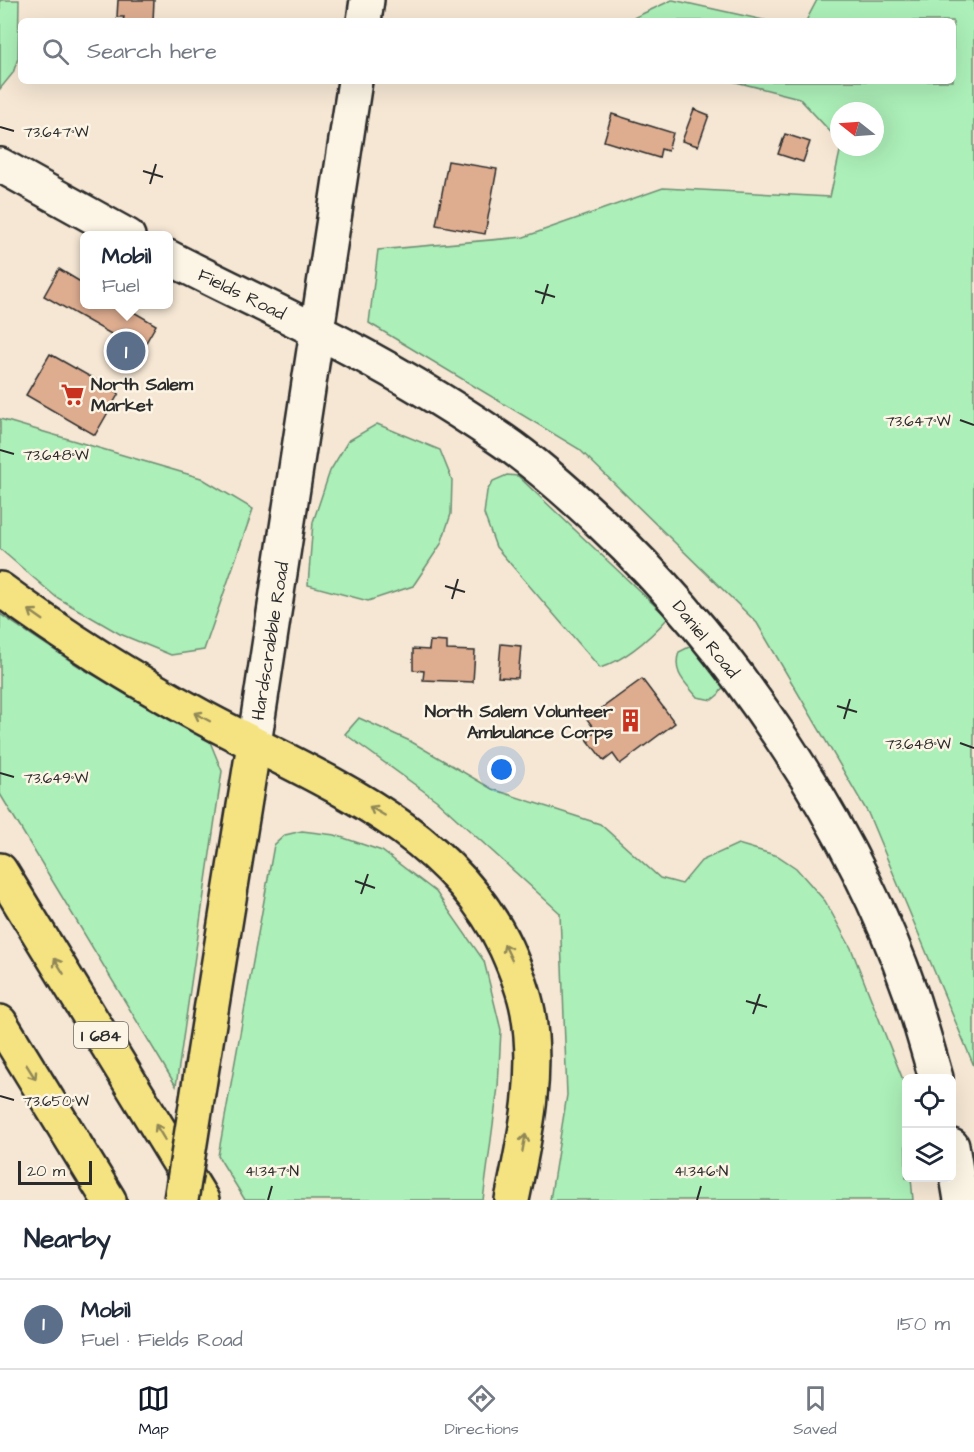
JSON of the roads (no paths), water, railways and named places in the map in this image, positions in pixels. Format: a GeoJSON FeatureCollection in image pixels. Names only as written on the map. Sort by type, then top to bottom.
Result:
{"type":"FeatureCollection","features":[{"type":"Feature","properties":{"kind":"main road"},"geometry":{"type":"LineString","coordinates":[[0,589],[88,651],[128,675],[385,816],[420,840],[477,899],[497,931],[515,968],[528,1010],[532,1051],[531,1092],[512,1200]]}},
{"type":"Feature","properties":{"kind":"main road","name":"Hardscrabble Road"},"geometry":{"type":"LineString","coordinates":[[181,1200],[254,744]]}},
{"type":"Feature","properties":{"kind":"main road","name":"I 684"},"geometry":{"type":"LineString","coordinates":[[0,870],[202,1200]]}},
{"type":"Feature","properties":{"kind":"main road"},"geometry":{"type":"LineString","coordinates":[[0,1022],[109,1200]]}},
{"type":"Feature","properties":{"kind":"street"},"geometry":{"type":"LineString","coordinates":[[364,18],[367,0]]}},
{"type":"Feature","properties":{"kind":"street","name":"Hardscrabble Road"},"geometry":{"type":"LineString","coordinates":[[254,744],[355,84]]}},
{"type":"Feature","properties":{"kind":"street"},"geometry":{"type":"LineString","coordinates":[[0,165],[119,231]]}},
{"type":"Feature","properties":{"kind":"street","name":"Fields Road"},"geometry":{"type":"LineString","coordinates":[[173,259],[317,331]]}},
{"type":"Feature","properties":{"kind":"street","name":"Daniel Road"},"geometry":{"type":"LineString","coordinates":[[317,331],[431,395],[504,441],[572,496],[635,555],[696,622],[751,695],[794,759],[845,844],[882,923],[911,994],[935,1074]]}},
{"type":"Feature","properties":{"kind":"street"},"geometry":{"type":"LineString","coordinates":[[956,1173],[961,1200]]}},
{"type":"Feature","properties":{"kind":"place","name":"Mobil"},"geometry":{"type":"Point","coordinates":[126,351]}},
{"type":"Feature","properties":{"kind":"place","name":"North Salem Market"},"geometry":{"type":"Point","coordinates":[73,394]}},
{"type":"Feature","properties":{"kind":"place","name":"North Salem Volunteer Ambulance Corps"},"geometry":{"type":"Point","coordinates":[631,721]}}]}
